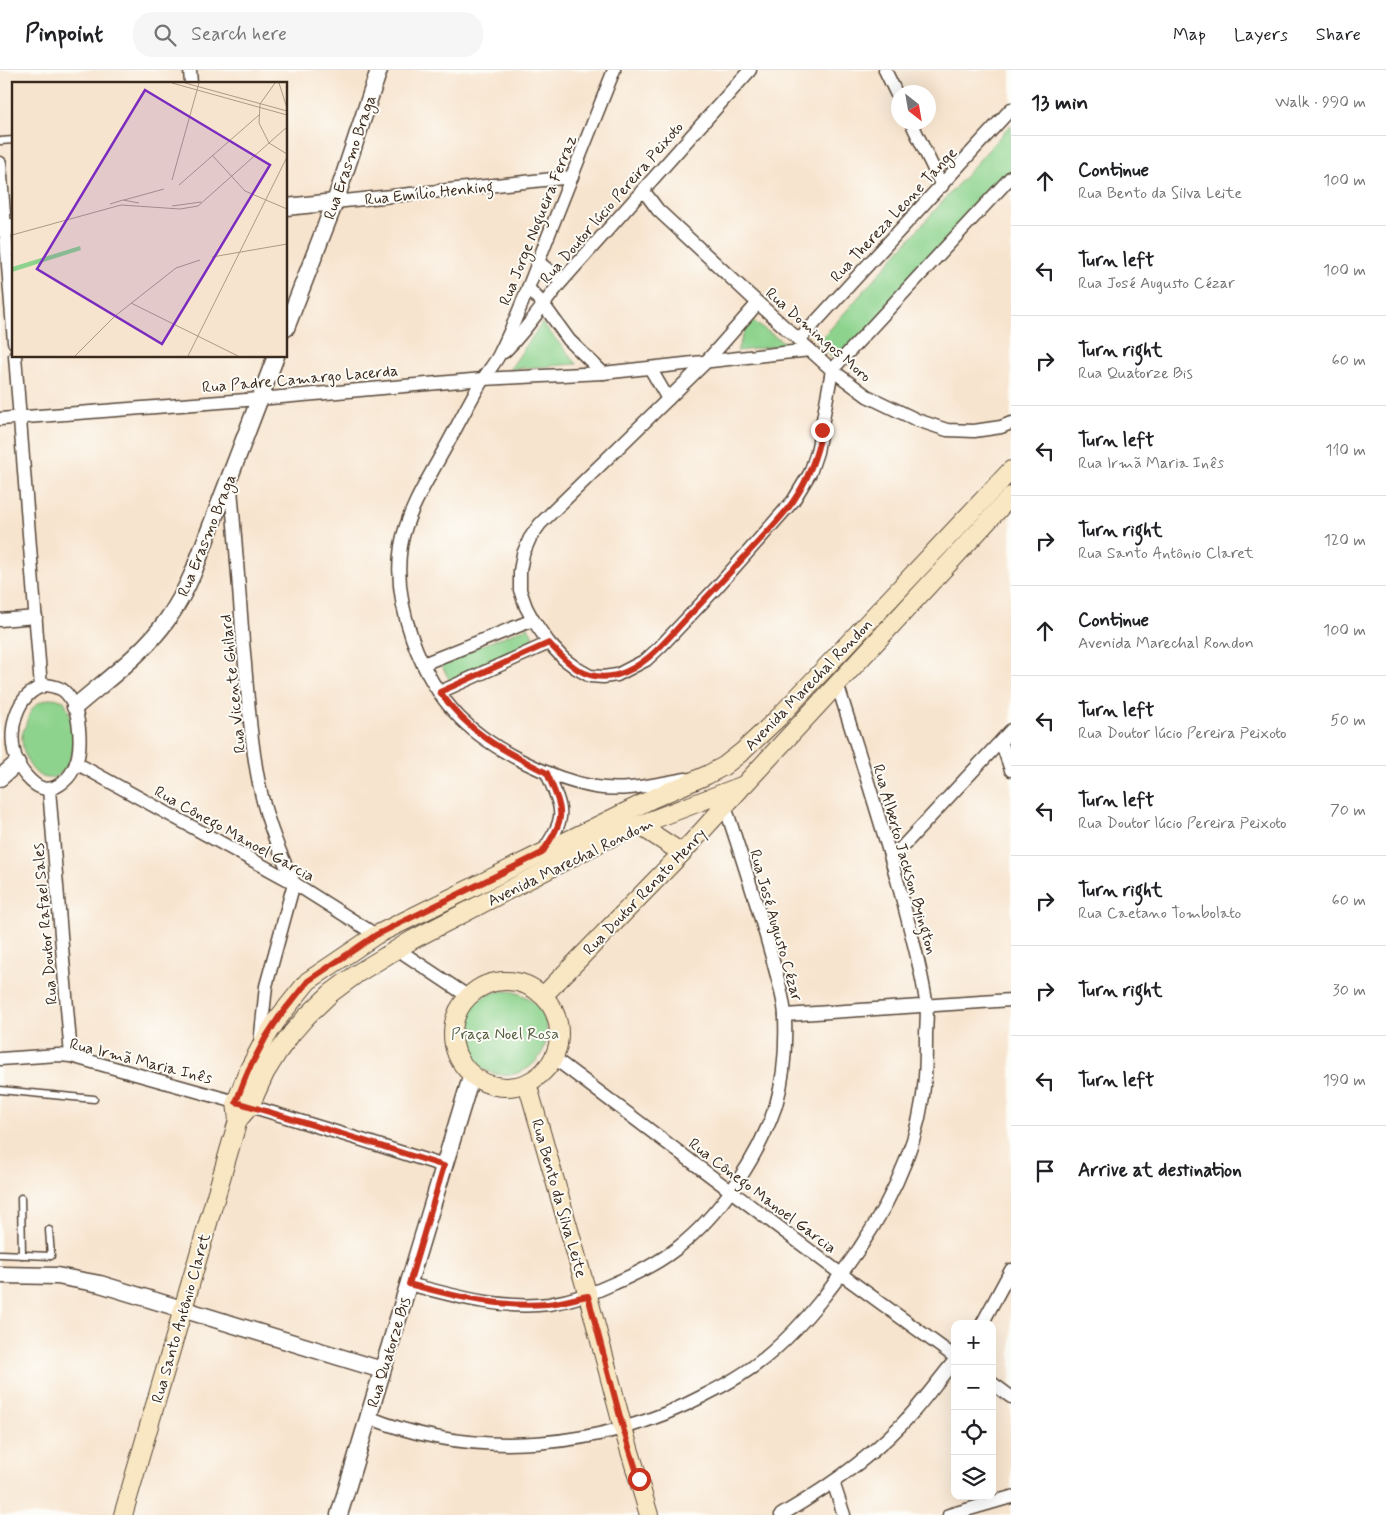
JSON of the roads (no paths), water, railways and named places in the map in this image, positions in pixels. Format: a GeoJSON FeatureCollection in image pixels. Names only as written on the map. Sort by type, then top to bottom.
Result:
{"type":"FeatureCollection","features":[{"type":"Feature","properties":{"kind":"main road","name":"Avenida Marechal Rondon"},"geometry":{"type":"LineString","coordinates":[[376,935],[654,798],[708,775],[724,766],[778,718],[1011,470]]}},
{"type":"Feature","properties":{"kind":"main road","name":"Avenida Marechal Rondom"},"geometry":{"type":"LineString","coordinates":[[397,949],[639,825],[699,804],[744,785],[1011,496]]}},
{"type":"Feature","properties":{"kind":"main road","name":"Rua Doutor Renato Henry"},"geometry":{"type":"LineString","coordinates":[[543,996],[682,853],[744,785]]}},
{"type":"Feature","properties":{"kind":"main road"},"geometry":{"type":"LineString","coordinates":[[639,825],[682,853]]}},
{"type":"Feature","properties":{"kind":"main road","name":"Rua Santo Antônio Claret"},"geometry":{"type":"LineString","coordinates":[[123,1515],[243,1104],[245,1078],[279,1017],[308,981],[376,935]]}},
{"type":"Feature","properties":{"kind":"main road"},"geometry":{"type":"LineString","coordinates":[[243,1104],[278,1052],[307,1016],[331,993],[358,973],[397,949]]}},
{"type":"Feature","properties":{"kind":"main road"},"geometry":{"type":"LineString","coordinates":[[498,982],[514,982],[530,986],[543,996],[553,1009],[559,1025],[559,1042],[554,1058],[542,1072],[527,1083],[508,1087],[489,1084],[472,1074],[462,1064],[453,1036],[460,1008],[469,997],[482,987],[498,982]]}},
{"type":"Feature","properties":{"kind":"main road","name":"Rua Bento da Silva Leite"},"geometry":{"type":"LineString","coordinates":[[527,1083],[649,1515]]}},
{"type":"Feature","properties":{"kind":"street","name":"Rua Erasmo Braga"},"geometry":{"type":"LineString","coordinates":[[288,323],[335,202],[379,70]]}},
{"type":"Feature","properties":{"kind":"street","name":"Rua Jorge Nogueira Ferraz"},"geometry":{"type":"LineString","coordinates":[[483,379],[498,357],[528,288],[614,70]]}},
{"type":"Feature","properties":{"kind":"street","name":"Rua Doutor lúcio Pereira Peixoto"},"geometry":{"type":"LineString","coordinates":[[498,357],[516,339],[562,282],[750,70]]}},
{"type":"Feature","properties":{"kind":"street"},"geometry":{"type":"LineString","coordinates":[[885,70],[892,85]]}},
{"type":"Feature","properties":{"kind":"street","name":"Rua Thereza Leone Tange"},"geometry":{"type":"LineString","coordinates":[[799,340],[1011,110]]}},
{"type":"Feature","properties":{"kind":"street"},"geometry":{"type":"LineString","coordinates":[[915,130],[942,186]]}},
{"type":"Feature","properties":{"kind":"street"},"geometry":{"type":"LineString","coordinates":[[0,163],[12,314]]}},
{"type":"Feature","properties":{"kind":"street"},"geometry":{"type":"LineString","coordinates":[[758,303],[705,363],[540,524],[530,538],[523,554],[520,571],[520,590],[526,607],[549,643],[564,659],[590,676],[617,675],[646,660],[717,586],[794,501],[810,473],[817,452],[832,370],[1011,177]]}},
{"type":"Feature","properties":{"kind":"street","name":"Rua Emílio Henking"},"geometry":{"type":"LineString","coordinates":[[288,207],[572,178]]}},
{"type":"Feature","properties":{"kind":"street","name":"Rua Domingos Moro"},"geometry":{"type":"LineString","coordinates":[[643,190],[658,210],[758,303],[832,370],[867,396],[900,413],[947,430],[961,431],[1008,427]]}},
{"type":"Feature","properties":{"kind":"street"},"geometry":{"type":"LineString","coordinates":[[538,262],[562,282]]}},
{"type":"Feature","properties":{"kind":"street"},"geometry":{"type":"LineString","coordinates":[[528,288],[543,304],[569,340],[603,373]]}},
{"type":"Feature","properties":{"kind":"street","name":"Rua Padre Camargo Lacerda"},"geometry":{"type":"LineString","coordinates":[[0,419],[483,379],[603,373],[810,350]]}},
{"type":"Feature","properties":{"kind":"street"},"geometry":{"type":"LineString","coordinates":[[15,358],[41,687]]}},
{"type":"Feature","properties":{"kind":"street","name":"Rua Erasmo Braga"},"geometry":{"type":"LineString","coordinates":[[75,707],[135,655],[166,621],[181,599],[193,573],[275,358]]}},
{"type":"Feature","properties":{"kind":"street"},"geometry":{"type":"LineString","coordinates":[[650,368],[668,399]]}},
{"type":"Feature","properties":{"kind":"street"},"geometry":{"type":"LineString","coordinates":[[483,379],[418,499],[406,527],[401,547],[400,576],[402,600],[408,628],[423,664],[440,692],[460,718],[493,744],[547,773],[596,787],[618,789],[708,775]]}},
{"type":"Feature","properties":{"kind":"street","name":"Rua Vicente Ghilard"},"geometry":{"type":"LineString","coordinates":[[230,476],[245,667],[257,769],[262,797],[271,826],[282,858],[294,883]]}},
{"type":"Feature","properties":{"kind":"street"},"geometry":{"type":"LineString","coordinates":[[0,620],[36,618]]}},
{"type":"Feature","properties":{"kind":"street"},"geometry":{"type":"LineString","coordinates":[[423,664],[533,620]]}},
{"type":"Feature","properties":{"kind":"street"},"geometry":{"type":"LineString","coordinates":[[440,692],[549,643]]}},
{"type":"Feature","properties":{"kind":"street","name":"Rua Alberto Jackson Byington"},"geometry":{"type":"LineString","coordinates":[[368,1417],[388,1425],[430,1436],[473,1442],[516,1444],[544,1443],[570,1439],[623,1428],[657,1417],[688,1404],[729,1382],[749,1370],[772,1352],[813,1311],[841,1274],[875,1222],[905,1163],[922,1109],[927,1005],[892,858],[837,683]]}},
{"type":"Feature","properties":{"kind":"street"},"geometry":{"type":"LineString","coordinates":[[46,685],[54,686],[64,691],[75,707],[79,730],[79,744],[73,770],[66,780],[49,789],[35,785],[17,762],[14,750],[13,725],[19,708],[27,696],[46,685]]}},
{"type":"Feature","properties":{"kind":"street"},"geometry":{"type":"LineString","coordinates":[[892,858],[1011,730]]}},
{"type":"Feature","properties":{"kind":"street"},"geometry":{"type":"LineString","coordinates":[[1001,741],[1011,770]]}},
{"type":"Feature","properties":{"kind":"street"},"geometry":{"type":"LineString","coordinates":[[0,778],[17,762]]}},
{"type":"Feature","properties":{"kind":"street","name":"Rua Cônego Manoel Garcia"},"geometry":{"type":"LineString","coordinates":[[76,763],[294,883],[376,935]]}},
{"type":"Feature","properties":{"kind":"street"},"geometry":{"type":"LineString","coordinates":[[542,853],[555,833],[561,812],[547,773]]}},
{"type":"Feature","properties":{"kind":"street","name":"Rua Doutor Rafael Sales"},"geometry":{"type":"LineString","coordinates":[[49,789],[71,1056]]}},
{"type":"Feature","properties":{"kind":"street","name":"Rua José Augusto Cézar"},"geometry":{"type":"LineString","coordinates":[[409,1284],[496,1304],[549,1304],[588,1296],[629,1278],[676,1249],[696,1231],[744,1173],[756,1152],[776,1104],[785,1047],[786,1015],[766,934],[725,806]]}},
{"type":"Feature","properties":{"kind":"street"},"geometry":{"type":"LineString","coordinates":[[259,1050],[266,986],[294,883]]}},
{"type":"Feature","properties":{"kind":"street"},"geometry":{"type":"LineString","coordinates":[[397,949],[469,997]]}},
{"type":"Feature","properties":{"kind":"street"},"geometry":{"type":"LineString","coordinates":[[786,1015],[1011,1000]]}},
{"type":"Feature","properties":{"kind":"street","name":"Rua Irmã Maria Inês"},"geometry":{"type":"LineString","coordinates":[[0,1059],[58,1055],[71,1056],[243,1104],[444,1166]]}},
{"type":"Feature","properties":{"kind":"street","name":"Rua Cônego Manoel Garcia"},"geometry":{"type":"LineString","coordinates":[[554,1058],[951,1355]]}},
{"type":"Feature","properties":{"kind":"street","name":"Rua Quatorze Bis"},"geometry":{"type":"LineString","coordinates":[[339,1515],[472,1074]]}},
{"type":"Feature","properties":{"kind":"street"},"geometry":{"type":"LineString","coordinates":[[984,1320],[1011,1270]]}},
{"type":"Feature","properties":{"kind":"street"},"geometry":{"type":"LineString","coordinates":[[0,1275],[57,1276],[100,1284],[382,1370]]}},
{"type":"Feature","properties":{"kind":"street"},"geometry":{"type":"LineString","coordinates":[[781,1515],[855,1466],[894,1432],[914,1412],[951,1363]]}},
{"type":"Feature","properties":{"kind":"street"},"geometry":{"type":"LineString","coordinates":[[996,1386],[1011,1397]]}},
{"type":"Feature","properties":{"kind":"street"},"geometry":{"type":"LineString","coordinates":[[833,1482],[844,1515]]}},
{"type":"Feature","properties":{"kind":"street"},"geometry":{"type":"LineString","coordinates":[[949,1515],[1011,1497]]}},
{"type":"Feature","properties":{"kind":"lane"},"geometry":{"type":"LineString","coordinates":[[0,1090],[94,1099]]}},
{"type":"Feature","properties":{"kind":"lane"},"geometry":{"type":"LineString","coordinates":[[21,1198],[22,1255]]}},
{"type":"Feature","properties":{"kind":"lane"},"geometry":{"type":"LineString","coordinates":[[0,1254],[51,1256],[49,1230]]}},
{"type":"Feature","properties":{"kind":"park label","name":"Praça Noel Rosa"},"geometry":{"type":"Point","coordinates":[505,1033]}}]}
